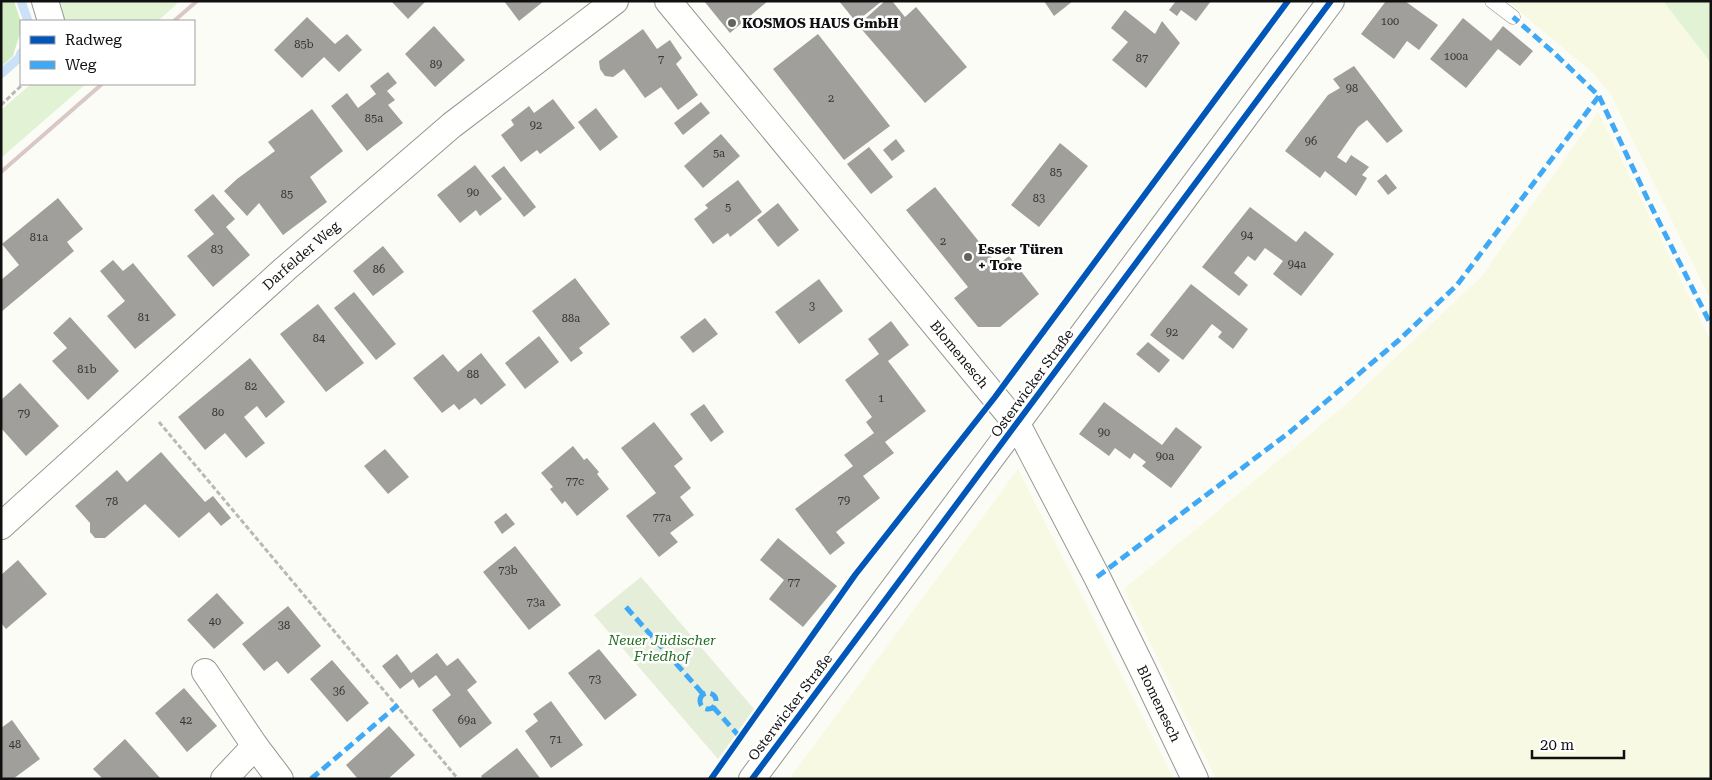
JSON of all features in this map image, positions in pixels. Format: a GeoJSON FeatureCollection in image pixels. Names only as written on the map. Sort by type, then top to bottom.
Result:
{"type":"FeatureCollection","features":[{"type":"Feature","properties":{"kind":"street"},"geometry":{"type":"LineString","coordinates":[[45,1],[51,20]]}},
{"type":"Feature","properties":{"kind":"street","name":"Darfelder Weg"},"geometry":{"type":"LineString","coordinates":[[1,526],[285,269],[452,125],[615,1]]}},
{"type":"Feature","properties":{"kind":"street","name":"Blomenesch"},"geometry":{"type":"LineString","coordinates":[[668,1],[1017,424],[1097,577],[1195,779]]}},
{"type":"Feature","properties":{"kind":"street","name":"Osterwicker Straße"},"geometry":{"type":"LineString","coordinates":[[752,779],[1331,1]]}},
{"type":"Feature","properties":{"kind":"street"},"geometry":{"type":"LineString","coordinates":[[204,672],[280,779]]}},
{"type":"Feature","properties":{"kind":"street"},"geometry":{"type":"LineString","coordinates":[[224,779],[256,746]]}},
{"type":"Feature","properties":{"kind":"lane"},"geometry":{"type":"LineString","coordinates":[[1492,1],[1513,17]]}},
{"type":"Feature","properties":{"kind":"path"},"geometry":{"type":"LineString","coordinates":[[1,105],[23,85]]}},
{"type":"Feature","properties":{"kind":"path"},"geometry":{"type":"LineString","coordinates":[[141,400],[458,779]]}},
{"type":"Feature","properties":{"kind":"green space"},"geometry":{"type":"Polygon","coordinates":[[[1,1],[14,1],[20,20],[20,33],[13,56],[1,67],[1,1]]]}},
{"type":"Feature","properties":{"kind":"green space"},"geometry":{"type":"Polygon","coordinates":[[[57,1],[180,1],[159,20],[62,20],[57,1]]]}},
{"type":"Feature","properties":{"kind":"green space"},"geometry":{"type":"Polygon","coordinates":[[[1507,1],[1663,1],[1705,55],[1711,64],[1711,301],[1611,95],[1594,74],[1507,1]]]}},
{"type":"Feature","properties":{"kind":"green space"},"geometry":{"type":"Polygon","coordinates":[[[1663,1],[1711,1],[1711,64],[1705,55],[1663,1]]]}},
{"type":"Feature","properties":{"kind":"green space"},"geometry":{"type":"Polygon","coordinates":[[[30,85],[85,85],[1,158],[1,110],[30,85]]]}},
{"type":"Feature","properties":{"kind":"green space"},"geometry":{"type":"Polygon","coordinates":[[[1598,112],[1711,341],[1711,779],[1216,779],[1124,589],[1345,405],[1481,277],[1598,112]]]}},
{"type":"Feature","properties":{"kind":"green space"},"geometry":{"type":"Polygon","coordinates":[[[1018,469],[1174,779],[789,779],[1018,469]]]}},
{"type":"Feature","properties":{"kind":"green space","name":"Neuer Jüdischer Friedhof"},"geometry":{"type":"Polygon","coordinates":[[[641,577],[754,709],[718,759],[594,615],[641,577]]]}},
{"type":"Feature","properties":{"kind":"building"},"geometry":{"type":"Polygon","coordinates":[[[391,1],[426,1],[408,19],[391,1]]]}},
{"type":"Feature","properties":{"kind":"building"},"geometry":{"type":"Polygon","coordinates":[[[504,1],[544,1],[519,21],[504,1]]]}},
{"type":"Feature","properties":{"kind":"building","name":"KOSMOS HAUS GmbH"},"geometry":{"type":"Polygon","coordinates":[[[704,1],[768,1],[730,33],[704,1]]]}},
{"type":"Feature","properties":{"kind":"building"},"geometry":{"type":"Polygon","coordinates":[[[839,1],[882,1],[856,22],[839,1]]]}},
{"type":"Feature","properties":{"kind":"building"},"geometry":{"type":"Polygon","coordinates":[[[885,1],[892,1],[905,17],[916,7],[967,67],[925,103],[858,25],[885,1]]]}},
{"type":"Feature","properties":{"kind":"building"},"geometry":{"type":"Polygon","coordinates":[[[1044,1],[1073,1],[1054,16],[1044,1]]]}},
{"type":"Feature","properties":{"kind":"building"},"geometry":{"type":"Polygon","coordinates":[[[1176,1],[1211,1],[1196,21],[1181,10],[1177,16],[1169,10],[1176,1]]]}},
{"type":"Feature","properties":{"kind":"building"},"geometry":{"type":"Polygon","coordinates":[[[1386,1],[1405,1],[1438,25],[1419,50],[1407,41],[1394,59],[1361,34],[1386,1]]]}},
{"type":"Feature","properties":{"kind":"building"},"geometry":{"type":"Polygon","coordinates":[[[1125,10],[1155,34],[1162,21],[1180,43],[1146,88],[1112,60],[1128,42],[1111,28],[1125,10]]]}},
{"type":"Feature","properties":{"kind":"building"},"geometry":{"type":"Polygon","coordinates":[[[307,17],[335,44],[347,34],[362,50],[339,72],[324,57],[302,78],[274,50],[307,17]]]}},
{"type":"Feature","properties":{"kind":"building"},"geometry":{"type":"Polygon","coordinates":[[[1463,18],[1491,41],[1503,26],[1533,51],[1520,66],[1498,49],[1466,88],[1430,59],[1463,18]]]}},
{"type":"Feature","properties":{"kind":"building"},"geometry":{"type":"Polygon","coordinates":[[[434,26],[465,60],[435,87],[405,54],[434,26]]]}},
{"type":"Feature","properties":{"kind":"building"},"geometry":{"type":"Polygon","coordinates":[[[643,29],[657,49],[670,40],[682,58],[676,64],[698,95],[678,110],[661,87],[645,98],[624,69],[613,77],[605,76],[600,69],[599,61],[643,29]]]}},
{"type":"Feature","properties":{"kind":"building"},"geometry":{"type":"Polygon","coordinates":[[[818,34],[890,126],[844,160],[773,69],[818,34]]]}},
{"type":"Feature","properties":{"kind":"building"},"geometry":{"type":"Polygon","coordinates":[[[1354,66],[1403,131],[1387,143],[1367,120],[1358,127],[1337,157],[1346,163],[1351,155],[1369,167],[1362,175],[1367,178],[1356,196],[1325,171],[1320,178],[1285,151],[1328,95],[1340,88],[1333,79],[1354,66]]]}},
{"type":"Feature","properties":{"kind":"building"},"geometry":{"type":"Polygon","coordinates":[[[388,72],[397,83],[387,91],[395,100],[388,105],[403,123],[367,151],[331,106],[347,93],[358,108],[376,94],[370,86],[388,72]]]}},
{"type":"Feature","properties":{"kind":"building"},"geometry":{"type":"Polygon","coordinates":[[[553,99],[575,128],[540,154],[537,150],[521,162],[501,135],[514,125],[511,120],[529,106],[534,113],[553,99]]]}},
{"type":"Feature","properties":{"kind":"building"},"geometry":{"type":"Polygon","coordinates":[[[701,102],[710,113],[683,135],[674,123],[701,102]]]}},
{"type":"Feature","properties":{"kind":"building"},"geometry":{"type":"Polygon","coordinates":[[[596,108],[618,137],[600,151],[578,122],[596,108]]]}},
{"type":"Feature","properties":{"kind":"building"},"geometry":{"type":"Polygon","coordinates":[[[312,109],[343,151],[310,177],[327,202],[283,235],[259,203],[247,216],[224,191],[275,151],[268,142],[312,109]]]}},
{"type":"Feature","properties":{"kind":"building"},"geometry":{"type":"Polygon","coordinates":[[[721,134],[740,156],[703,188],[684,166],[721,134]]]}},
{"type":"Feature","properties":{"kind":"building"},"geometry":{"type":"Polygon","coordinates":[[[896,139],[905,151],[892,161],[883,150],[896,139]]]}},
{"type":"Feature","properties":{"kind":"building"},"geometry":{"type":"Polygon","coordinates":[[[1060,143],[1088,166],[1039,227],[1011,205],[1060,143]]]}},
{"type":"Feature","properties":{"kind":"building"},"geometry":{"type":"Polygon","coordinates":[[[869,147],[893,177],[871,194],[847,164],[869,147]]]}},
{"type":"Feature","properties":{"kind":"building"},"geometry":{"type":"Polygon","coordinates":[[[475,165],[502,199],[480,216],[476,210],[460,223],[437,195],[475,165]]]}},
{"type":"Feature","properties":{"kind":"building"},"geometry":{"type":"Polygon","coordinates":[[[504,166],[536,207],[524,217],[491,176],[504,166]]]}},
{"type":"Feature","properties":{"kind":"building"},"geometry":{"type":"Polygon","coordinates":[[[1386,174],[1397,188],[1388,195],[1377,181],[1386,174]]]}},
{"type":"Feature","properties":{"kind":"building"},"geometry":{"type":"Polygon","coordinates":[[[738,180],[762,212],[730,237],[728,233],[713,244],[694,219],[708,208],[705,205],[738,180]]]}},
{"type":"Feature","properties":{"kind":"building","name":"Esser Türen + Tore"},"geometry":{"type":"Polygon","coordinates":[[[935,187],[993,259],[988,265],[992,269],[1009,256],[1039,294],[1000,327],[978,327],[954,298],[968,287],[906,210],[935,187]]]}},
{"type":"Feature","properties":{"kind":"building"},"geometry":{"type":"Polygon","coordinates":[[[213,194],[235,219],[226,227],[250,255],[213,287],[187,256],[214,234],[194,210],[213,194]]]}},
{"type":"Feature","properties":{"kind":"building"},"geometry":{"type":"Polygon","coordinates":[[[58,198],[83,229],[67,242],[74,251],[1,312],[1,280],[19,265],[2,244],[58,198]]]}},
{"type":"Feature","properties":{"kind":"building"},"geometry":{"type":"Polygon","coordinates":[[[778,203],[799,230],[778,247],[757,220],[778,203]]]}},
{"type":"Feature","properties":{"kind":"building"},"geometry":{"type":"Polygon","coordinates":[[[1250,207],[1296,242],[1305,231],[1334,254],[1301,296],[1273,274],[1283,261],[1265,248],[1255,261],[1248,256],[1234,273],[1248,285],[1239,296],[1202,267],[1250,207]]]}},
{"type":"Feature","properties":{"kind":"building"},"geometry":{"type":"Polygon","coordinates":[[[383,246],[404,272],[373,296],[353,271],[383,246]]]}},
{"type":"Feature","properties":{"kind":"building"},"geometry":{"type":"Polygon","coordinates":[[[113,260],[123,271],[133,263],[176,315],[135,349],[107,316],[125,301],[100,271],[113,260]]]}},
{"type":"Feature","properties":{"kind":"building"},"geometry":{"type":"Polygon","coordinates":[[[575,278],[610,324],[579,348],[583,353],[571,362],[532,311],[575,278]]]}},
{"type":"Feature","properties":{"kind":"building"},"geometry":{"type":"Polygon","coordinates":[[[819,279],[843,311],[799,344],[775,312],[819,279]]]}},
{"type":"Feature","properties":{"kind":"building"},"geometry":{"type":"Polygon","coordinates":[[[1191,284],[1248,329],[1233,349],[1218,337],[1222,332],[1212,324],[1183,360],[1150,335],[1191,284]]]}},
{"type":"Feature","properties":{"kind":"building"},"geometry":{"type":"Polygon","coordinates":[[[354,292],[396,344],[376,360],[334,308],[354,292]]]}},
{"type":"Feature","properties":{"kind":"building"},"geometry":{"type":"Polygon","coordinates":[[[318,304],[364,363],[326,392],[280,334],[318,304]]]}},
{"type":"Feature","properties":{"kind":"building"},"geometry":{"type":"Polygon","coordinates":[[[70,317],[119,371],[88,400],[52,361],[67,348],[53,333],[70,317]]]}},
{"type":"Feature","properties":{"kind":"building"},"geometry":{"type":"Polygon","coordinates":[[[705,318],[718,334],[693,353],[680,337],[705,318]]]}},
{"type":"Feature","properties":{"kind":"building"},"geometry":{"type":"Polygon","coordinates":[[[891,321],[909,345],[888,361],[926,411],[885,442],[894,453],[863,476],[880,498],[836,532],[845,543],[830,555],[795,509],[853,466],[844,455],[874,433],[866,422],[872,417],[845,380],[879,354],[868,339],[891,321]]]}},
{"type":"Feature","properties":{"kind":"building"},"geometry":{"type":"Polygon","coordinates":[[[539,336],[559,362],[525,389],[505,363],[539,336]]]}},
{"type":"Feature","properties":{"kind":"building"},"geometry":{"type":"Polygon","coordinates":[[[1148,342],[1170,360],[1159,373],[1136,354],[1148,342]]]}},
{"type":"Feature","properties":{"kind":"building"},"geometry":{"type":"Polygon","coordinates":[[[481,353],[506,385],[481,405],[475,398],[459,410],[454,404],[442,413],[413,378],[443,354],[458,372],[481,353]]]}},
{"type":"Feature","properties":{"kind":"building"},"geometry":{"type":"Polygon","coordinates":[[[250,358],[285,402],[266,418],[257,406],[244,417],[265,443],[246,458],[225,433],[205,450],[178,417],[250,358]]]}},
{"type":"Feature","properties":{"kind":"building"},"geometry":{"type":"Polygon","coordinates":[[[20,383],[59,426],[26,456],[1,428],[1,400],[20,383]]]}},
{"type":"Feature","properties":{"kind":"building"},"geometry":{"type":"Polygon","coordinates":[[[1104,402],[1162,445],[1176,427],[1202,447],[1171,488],[1142,466],[1146,462],[1134,453],[1130,459],[1115,448],[1109,456],[1079,434],[1104,402]]]}},
{"type":"Feature","properties":{"kind":"building"},"geometry":{"type":"Polygon","coordinates":[[[704,404],[724,432],[711,442],[690,414],[704,404]]]}},
{"type":"Feature","properties":{"kind":"building"},"geometry":{"type":"Polygon","coordinates":[[[654,422],[683,459],[674,466],[691,488],[680,497],[694,515],[670,533],[678,542],[659,557],[626,516],[656,493],[621,448],[654,422]]]}},
{"type":"Feature","properties":{"kind":"building"},"geometry":{"type":"Polygon","coordinates":[[[573,446],[584,460],[587,458],[599,472],[597,474],[609,489],[577,516],[565,501],[562,504],[550,489],[553,487],[541,473],[573,446]]]}},
{"type":"Feature","properties":{"kind":"building"},"geometry":{"type":"Polygon","coordinates":[[[385,449],[409,477],[388,494],[364,466],[385,449]]]}},
{"type":"Feature","properties":{"kind":"building"},"geometry":{"type":"Polygon","coordinates":[[[161,452],[205,502],[213,496],[231,518],[221,526],[209,512],[179,538],[145,504],[105,538],[95,538],[90,532],[90,523],[75,506],[117,470],[127,482],[161,452]]]}},
{"type":"Feature","properties":{"kind":"building"},"geometry":{"type":"Polygon","coordinates":[[[506,513],[515,524],[502,534],[494,522],[506,513]]]}},
{"type":"Feature","properties":{"kind":"building"},"geometry":{"type":"Polygon","coordinates":[[[778,538],[837,586],[803,627],[769,599],[784,580],[760,560],[778,538]]]}},
{"type":"Feature","properties":{"kind":"building"},"geometry":{"type":"Polygon","coordinates":[[[515,546],[561,605],[529,630],[483,572],[515,546]]]}},
{"type":"Feature","properties":{"kind":"building"},"geometry":{"type":"Polygon","coordinates":[[[18,560],[47,594],[6,629],[1,623],[1,575],[18,560]]]}},
{"type":"Feature","properties":{"kind":"building"},"geometry":{"type":"Polygon","coordinates":[[[217,593],[244,623],[214,649],[187,620],[217,593]]]}},
{"type":"Feature","properties":{"kind":"building"},"geometry":{"type":"Polygon","coordinates":[[[288,606],[321,646],[288,674],[277,661],[264,671],[242,644],[288,606]]]}},
{"type":"Feature","properties":{"kind":"building"},"geometry":{"type":"Polygon","coordinates":[[[599,649],[637,695],[605,720],[568,673],[599,649]]]}},
{"type":"Feature","properties":{"kind":"building"},"geometry":{"type":"Polygon","coordinates":[[[437,653],[447,666],[458,658],[477,682],[467,690],[492,723],[460,748],[432,710],[451,695],[436,675],[419,688],[413,679],[400,689],[382,666],[397,654],[411,673],[437,653]]]}},
{"type":"Feature","properties":{"kind":"building"},"geometry":{"type":"Polygon","coordinates":[[[332,660],[369,703],[347,722],[310,679],[332,660]]]}},
{"type":"Feature","properties":{"kind":"building"},"geometry":{"type":"Polygon","coordinates":[[[184,688],[217,726],[187,752],[155,713],[184,688]]]}},
{"type":"Feature","properties":{"kind":"building"},"geometry":{"type":"Polygon","coordinates":[[[551,701],[583,745],[551,768],[525,731],[538,721],[533,714],[551,701]]]}},
{"type":"Feature","properties":{"kind":"building"},"geometry":{"type":"Polygon","coordinates":[[[12,720],[40,759],[13,779],[1,779],[1,728],[12,720]]]}},
{"type":"Feature","properties":{"kind":"building"},"geometry":{"type":"Polygon","coordinates":[[[389,726],[415,755],[388,779],[358,779],[346,765],[389,726]]]}},
{"type":"Feature","properties":{"kind":"building"},"geometry":{"type":"Polygon","coordinates":[[[125,739],[161,779],[103,779],[93,769],[125,739]]]}},
{"type":"Feature","properties":{"kind":"building"},"geometry":{"type":"Polygon","coordinates":[[[517,748],[540,778],[483,779],[481,776],[517,748]]]}},
{"type":"Feature","properties":{"kind":"waterway"},"geometry":{"type":"LineString","coordinates":[[21,1],[28,20]]}},
{"type":"Feature","properties":{"kind":"waterway"},"geometry":{"type":"LineString","coordinates":[[1,74],[20,56]]}},
{"type":"Feature","properties":{"kind":"railway"},"geometry":{"type":"LineString","coordinates":[[175,20],[197,1]]}},
{"type":"Feature","properties":{"kind":"railway"},"geometry":{"type":"LineString","coordinates":[[1,172],[101,85]]}},
{"type":"Feature","properties":{"kind":"marked path"},"geometry":{"type":"LineString","coordinates":[[1097,577],[1290,432],[1399,340],[1457,285],[1599,96],[1513,17]]}},
{"type":"Feature","properties":{"kind":"marked path"},"geometry":{"type":"LineString","coordinates":[[1599,96],[1648,200],[1711,325]]}},
{"type":"Feature","properties":{"kind":"marked path"},"geometry":{"type":"LineString","coordinates":[[626,607],[703,694]]}},
{"type":"Feature","properties":{"kind":"marked path"},"geometry":{"type":"LineString","coordinates":[[708,693],[714,695],[716,701],[714,707],[708,709],[702,707],[700,701],[702,695],[708,693]]}},
{"type":"Feature","properties":{"kind":"marked path"},"geometry":{"type":"LineString","coordinates":[[311,779],[398,705]]}},
{"type":"Feature","properties":{"kind":"marked path"},"geometry":{"type":"LineString","coordinates":[[713,707],[740,737]]}},
{"type":"Feature","properties":{"kind":"cycle path"},"geometry":{"type":"LineString","coordinates":[[711,779],[855,575],[995,397],[1288,1]]}},
{"type":"Feature","properties":{"kind":"cycle path"},"geometry":{"type":"LineString","coordinates":[[752,779],[1331,1]]}},
{"type":"Feature","properties":{"kind":"place","name":"KOSMOS HAUS GmbH"},"geometry":{"type":"Point","coordinates":[732,23]}},
{"type":"Feature","properties":{"kind":"place","name":"Esser Türen + Tore"},"geometry":{"type":"Point","coordinates":[968,257]}}]}
